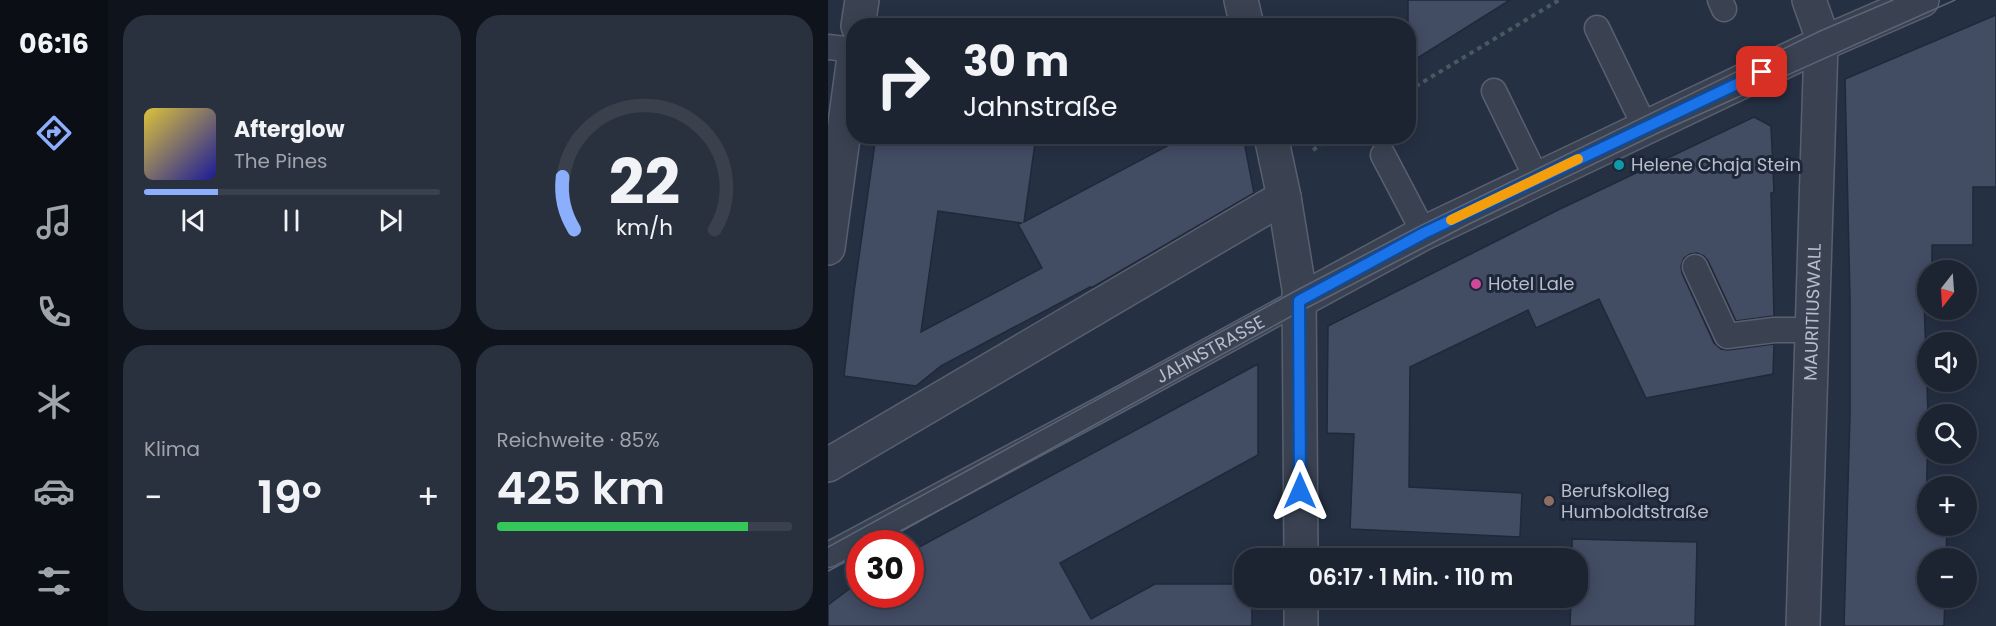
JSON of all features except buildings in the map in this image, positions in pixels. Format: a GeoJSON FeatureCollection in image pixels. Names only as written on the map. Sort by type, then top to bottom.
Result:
{"type":"FeatureCollection","features":[{"type":"Feature","properties":{"kind":"street"},"geometry":{"type":"LineString","coordinates":[[859,18],[862,0]]}},
{"type":"Feature","properties":{"kind":"street"},"geometry":{"type":"LineString","coordinates":[[1241,0],[1245,18]]}},
{"type":"Feature","properties":{"kind":"street","name":"MAURITIUSWALL"},"geometry":{"type":"LineString","coordinates":[[1803,626],[1821,44],[1820,31],[1809,0]]}},
{"type":"Feature","properties":{"kind":"street","name":"JAHNSTRASSE"},"geometry":{"type":"LineString","coordinates":[[1299,301],[1424,233],[1821,44],[1922,0]]}},
{"type":"Feature","properties":{"kind":"street"},"geometry":{"type":"LineString","coordinates":[[828,248],[846,116]]}},
{"type":"Feature","properties":{"kind":"street"},"geometry":{"type":"LineString","coordinates":[[1273,144],[1299,289],[1300,548]]}},
{"type":"Feature","properties":{"kind":"street"},"geometry":{"type":"LineString","coordinates":[[828,465],[1284,197]]}},
{"type":"Feature","properties":{"kind":"street"},"geometry":{"type":"LineString","coordinates":[[1301,608],[1301,626]]}},
{"type":"Feature","properties":{"kind":"lane"},"geometry":{"type":"LineString","coordinates":[[1597,28],[1645,127]]}},
{"type":"Feature","properties":{"kind":"lane"},"geometry":{"type":"LineString","coordinates":[[828,47],[846,49]]}},
{"type":"Feature","properties":{"kind":"lane"},"geometry":{"type":"LineString","coordinates":[[1494,91],[1537,179]]}},
{"type":"Feature","properties":{"kind":"lane"},"geometry":{"type":"LineString","coordinates":[[1383,155],[1424,233]]}},
{"type":"Feature","properties":{"kind":"lane"},"geometry":{"type":"LineString","coordinates":[[1695,267],[1727,336],[1774,330],[1812,330]]}},
{"type":"Feature","properties":{"kind":"lane","name":"JAHNSTRASSE"},"geometry":{"type":"LineString","coordinates":[[828,555],[1101,410],[1299,301]]}},
{"type":"Feature","properties":{"kind":"path"},"geometry":{"type":"LineString","coordinates":[[1416,86],[1558,0]]}},
{"type":"Feature","properties":{"kind":"tram line"},"geometry":{"type":"LineString","coordinates":[[828,547],[1299,289],[1420,226],[1820,31],[1893,0]]}},
{"type":"Feature","properties":{"kind":"tram line"},"geometry":{"type":"LineString","coordinates":[[904,530],[1299,312],[1469,224],[1658,133],[1955,0]]}},
{"type":"Feature","properties":{"kind":"tram line"},"geometry":{"type":"LineString","coordinates":[[828,571],[846,561]]}},
{"type":"Feature","properties":{"kind":"slow traffic"},"geometry":{"type":"LineString","coordinates":[[1451,220],[1578,159]]}},
{"type":"Feature","properties":{"kind":"place","name":"Helene Chaja Stein"},"geometry":{"type":"Point","coordinates":[1619,165]}},
{"type":"Feature","properties":{"kind":"place","name":"Hotel Lale"},"geometry":{"type":"Point","coordinates":[1476,284]}},
{"type":"Feature","properties":{"kind":"place","name":"Berufskolleg Humboldtstraße"},"geometry":{"type":"Point","coordinates":[1549,501]}},
{"type":"Feature","properties":{"kind":"route"},"geometry":{"type":"LineString","coordinates":[[1300,491],[1299,301],[1424,233],[1762,72]]}}]}
